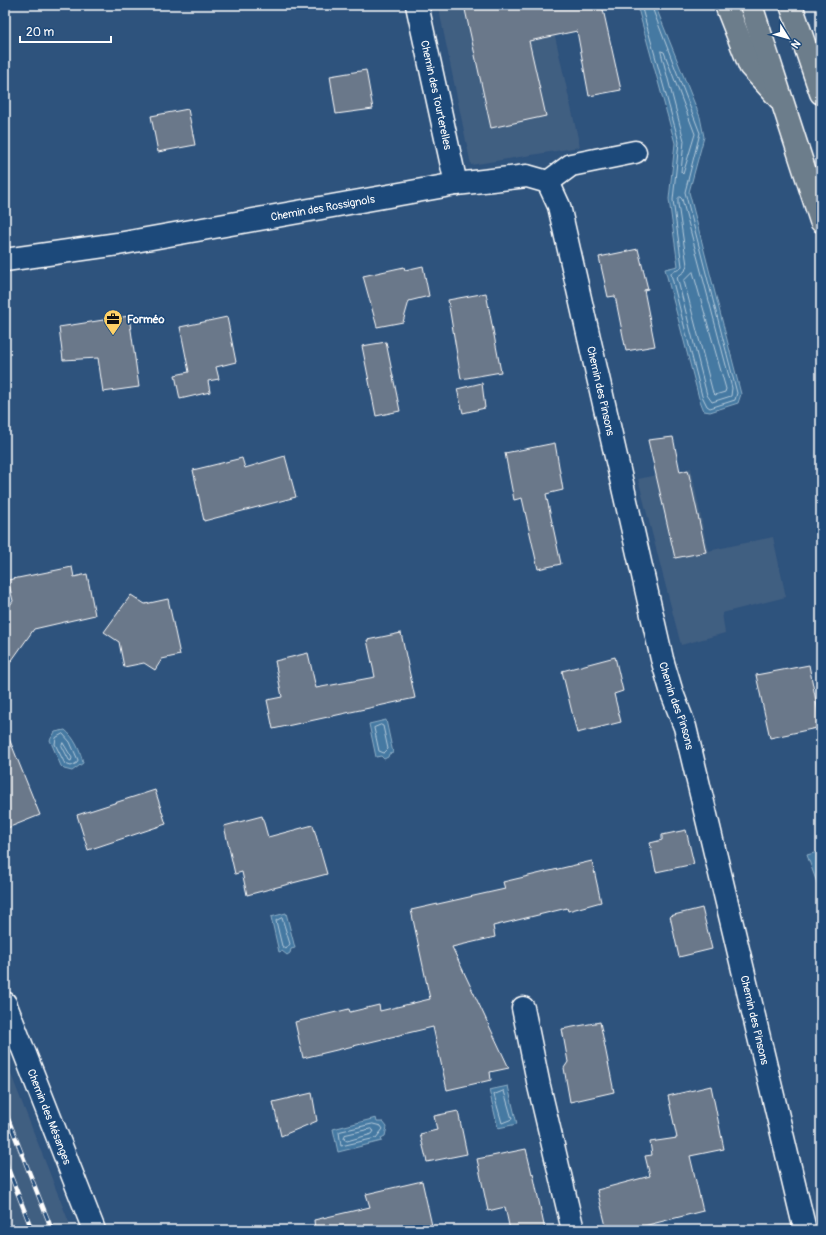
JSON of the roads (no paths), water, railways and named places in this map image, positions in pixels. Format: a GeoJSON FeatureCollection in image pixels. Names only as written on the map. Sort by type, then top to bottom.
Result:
{"type":"FeatureCollection","features":[{"type":"Feature","properties":{"kind":"highway"},"geometry":{"type":"LineString","coordinates":[[726,5],[750,66],[784,104]]}},
{"type":"Feature","properties":{"kind":"highway"},"geometry":{"type":"LineString","coordinates":[[751,5],[821,221]]}},
{"type":"Feature","properties":{"kind":"highway"},"geometry":{"type":"LineString","coordinates":[[791,5],[821,93]]}},
{"type":"Feature","properties":{"kind":"street","name":"Chemin des Tourterelles"},"geometry":{"type":"LineString","coordinates":[[417,5],[456,184]]}},
{"type":"Feature","properties":{"kind":"street"},"geometry":{"type":"LineString","coordinates":[[548,182],[571,164],[635,152]]}},
{"type":"Feature","properties":{"kind":"street","name":"Chemin des Rossignols"},"geometry":{"type":"LineString","coordinates":[[5,260],[118,244],[456,184],[528,176],[548,182]]}},
{"type":"Feature","properties":{"kind":"street","name":"Chemin des Pinsons"},"geometry":{"type":"LineString","coordinates":[[548,182],[559,206],[662,659],[672,693],[685,727],[805,1230]]}},
{"type":"Feature","properties":{"kind":"street","name":"Chemin des Mésanges"},"geometry":{"type":"LineString","coordinates":[[5,1003],[94,1230]]}},
{"type":"Feature","properties":{"kind":"street"},"geometry":{"type":"LineString","coordinates":[[523,1008],[539,1086],[573,1230]]}},
{"type":"Feature","properties":{"kind":"water"},"geometry":{"type":"Polygon","coordinates":[[[637,5],[655,5],[700,117],[704,137],[689,192],[741,394],[738,403],[710,412],[704,411],[699,398],[665,269],[678,266],[669,199],[675,143],[637,5]]]}},
{"type":"Feature","properties":{"kind":"water"},"geometry":{"type":"Polygon","coordinates":[[[386,720],[393,753],[389,754],[388,757],[384,759],[381,756],[376,757],[369,724],[386,720]]]}},
{"type":"Feature","properties":{"kind":"water"},"geometry":{"type":"Polygon","coordinates":[[[65,730],[77,745],[83,763],[72,771],[64,769],[61,766],[50,740],[55,732],[65,730]]]}},
{"type":"Feature","properties":{"kind":"water"},"geometry":{"type":"Polygon","coordinates":[[[821,851],[821,894],[807,855],[821,851]]]}},
{"type":"Feature","properties":{"kind":"water"},"geometry":{"type":"Polygon","coordinates":[[[286,913],[295,948],[291,949],[290,953],[287,955],[282,951],[279,952],[271,917],[286,913]]]}},
{"type":"Feature","properties":{"kind":"water"},"geometry":{"type":"Polygon","coordinates":[[[508,1086],[517,1124],[498,1128],[489,1090],[508,1086]]]}},
{"type":"Feature","properties":{"kind":"water"},"geometry":{"type":"Polygon","coordinates":[[[376,1118],[377,1122],[383,1122],[387,1127],[385,1136],[381,1138],[382,1141],[338,1152],[333,1129],[376,1118]]]}},
{"type":"Feature","properties":{"kind":"railway"},"geometry":{"type":"LineString","coordinates":[[5,1111],[52,1230]]}},
{"type":"Feature","properties":{"kind":"railway"},"geometry":{"type":"LineString","coordinates":[[5,1161],[32,1230]]}},
{"type":"Feature","properties":{"kind":"place","name":"Forméo"},"geometry":{"type":"Point","coordinates":[113,336]}}]}
